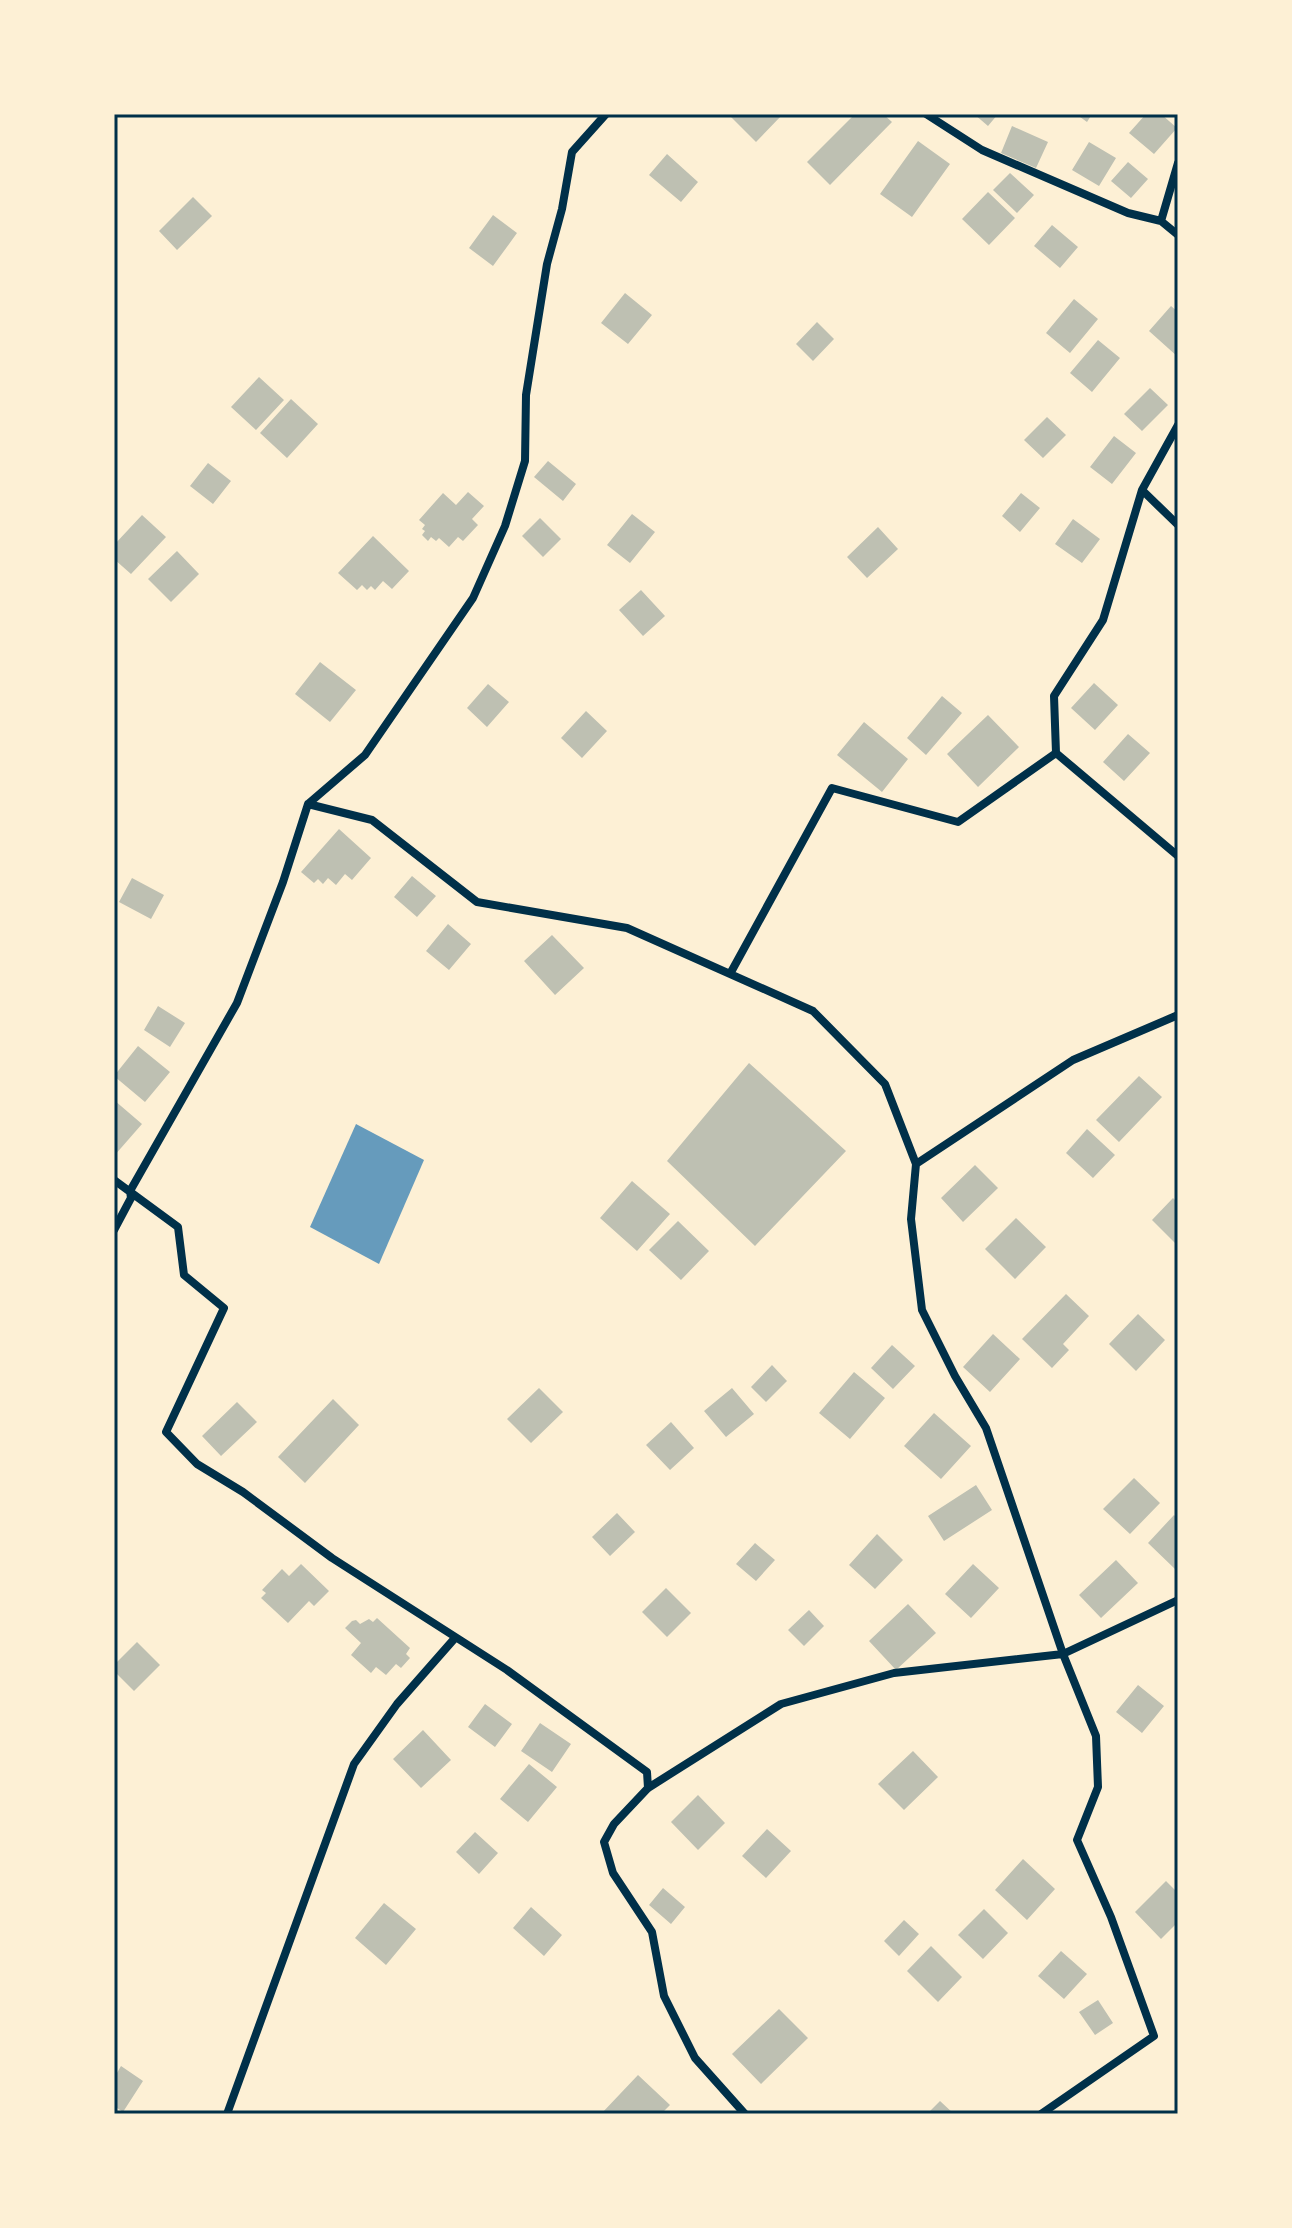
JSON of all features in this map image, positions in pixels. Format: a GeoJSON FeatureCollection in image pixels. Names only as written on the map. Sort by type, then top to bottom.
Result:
{"type":"FeatureCollection","features":[{"type":"Feature","properties":{"kind":"street"},"geometry":{"type":"LineString","coordinates":[[114,1230],[131,1198],[130,1191],[237,1003],[283,882],[308,804],[365,755],[473,598],[505,526],[525,461],[526,395],[547,264],[562,209],[572,152],[606,114]]}},
{"type":"Feature","properties":{"kind":"street"},"geometry":{"type":"LineString","coordinates":[[926,114],[982,150],[1128,213],[1161,221],[1178,235]]}},
{"type":"Feature","properties":{"kind":"street"},"geometry":{"type":"LineString","coordinates":[[1161,221],[1178,163]]}},
{"type":"Feature","properties":{"kind":"street"},"geometry":{"type":"LineString","coordinates":[[1178,425],[1142,490],[1103,620],[1054,696],[1056,753],[1178,856]]}},
{"type":"Feature","properties":{"kind":"street"},"geometry":{"type":"LineString","coordinates":[[1142,490],[1178,525]]}},
{"type":"Feature","properties":{"kind":"street"},"geometry":{"type":"LineString","coordinates":[[730,974],[832,788],[958,822],[1056,753]]}},
{"type":"Feature","properties":{"kind":"street"},"geometry":{"type":"LineString","coordinates":[[308,804],[372,820],[477,902],[627,928],[813,1011],[885,1084],[916,1164],[911,1219],[922,1310],[955,1376],[986,1428],[1063,1654],[1096,1736],[1098,1787],[1077,1840],[1111,1917],[1154,2036],[1041,2114]]}},
{"type":"Feature","properties":{"kind":"street"},"geometry":{"type":"LineString","coordinates":[[916,1164],[1073,1060],[1178,1015]]}},
{"type":"Feature","properties":{"kind":"street"},"geometry":{"type":"LineString","coordinates":[[114,1180],[178,1227],[184,1275],[224,1308],[166,1432],[197,1464],[243,1492],[332,1558],[507,1670],[647,1772],[648,1788]]}},
{"type":"Feature","properties":{"kind":"street"},"geometry":{"type":"LineString","coordinates":[[745,2114],[695,2058],[664,1996],[652,1932],[613,1873],[610,1863],[604,1842],[614,1824],[648,1788],[781,1704],[894,1673],[1063,1654],[1178,1600]]}},
{"type":"Feature","properties":{"kind":"street"},"geometry":{"type":"LineString","coordinates":[[227,2114],[354,1764],[397,1704],[455,1638]]}},
{"type":"Feature","properties":{"kind":"water"},"geometry":{"type":"Polygon","coordinates":[[[356,1124],[424,1160],[379,1264],[310,1227],[356,1124]]]}},
{"type":"Feature","properties":{"kind":"building"},"geometry":{"type":"Polygon","coordinates":[[[728,114],[783,114],[756,142],[728,114]]]}},
{"type":"Feature","properties":{"kind":"building"},"geometry":{"type":"Polygon","coordinates":[[[855,114],[883,114],[892,122],[830,185],[807,162],[855,114]]]}},
{"type":"Feature","properties":{"kind":"building"},"geometry":{"type":"Polygon","coordinates":[[[974,114],[998,114],[988,126],[974,114]]]}},
{"type":"Feature","properties":{"kind":"building"},"geometry":{"type":"Polygon","coordinates":[[[1076,114],[1092,114],[1087,122],[1076,114]]]}},
{"type":"Feature","properties":{"kind":"building"},"geometry":{"type":"Polygon","coordinates":[[[1146,114],[1161,114],[1177,128],[1154,154],[1129,133],[1146,114]]]}},
{"type":"Feature","properties":{"kind":"building"},"geometry":{"type":"Polygon","coordinates":[[[1012,126],[1048,142],[1036,168],[1001,153],[1012,126]]]}},
{"type":"Feature","properties":{"kind":"building"},"geometry":{"type":"Polygon","coordinates":[[[918,141],[950,164],[912,217],[880,194],[918,141]]]}},
{"type":"Feature","properties":{"kind":"building"},"geometry":{"type":"Polygon","coordinates":[[[1089,142],[1116,158],[1099,186],[1072,170],[1089,142]]]}},
{"type":"Feature","properties":{"kind":"building"},"geometry":{"type":"Polygon","coordinates":[[[667,154],[698,182],[681,202],[649,175],[667,154]]]}},
{"type":"Feature","properties":{"kind":"building"},"geometry":{"type":"Polygon","coordinates":[[[1128,162],[1148,179],[1131,198],[1111,181],[1128,162]]]}},
{"type":"Feature","properties":{"kind":"building"},"geometry":{"type":"Polygon","coordinates":[[[1010,173],[1034,195],[1017,213],[993,190],[1010,173]]]}},
{"type":"Feature","properties":{"kind":"building"},"geometry":{"type":"Polygon","coordinates":[[[988,192],[1015,218],[989,245],[962,219],[988,192]]]}},
{"type":"Feature","properties":{"kind":"building"},"geometry":{"type":"Polygon","coordinates":[[[193,197],[212,216],[177,250],[159,231],[193,197]]]}},
{"type":"Feature","properties":{"kind":"building"},"geometry":{"type":"Polygon","coordinates":[[[493,215],[517,233],[493,266],[469,248],[493,215]]]}},
{"type":"Feature","properties":{"kind":"building"},"geometry":{"type":"Polygon","coordinates":[[[1052,225],[1078,247],[1060,268],[1034,246],[1052,225]]]}},
{"type":"Feature","properties":{"kind":"building"},"geometry":{"type":"Polygon","coordinates":[[[625,293],[652,315],[628,344],[601,323],[625,293]]]}},
{"type":"Feature","properties":{"kind":"building"},"geometry":{"type":"Polygon","coordinates":[[[1074,299],[1098,319],[1070,353],[1046,333],[1074,299]]]}},
{"type":"Feature","properties":{"kind":"building"},"geometry":{"type":"Polygon","coordinates":[[[1171,306],[1178,312],[1178,357],[1149,331],[1171,306]]]}},
{"type":"Feature","properties":{"kind":"building"},"geometry":{"type":"Polygon","coordinates":[[[817,322],[834,339],[813,361],[796,344],[817,322]]]}},
{"type":"Feature","properties":{"kind":"building"},"geometry":{"type":"Polygon","coordinates":[[[1098,340],[1120,358],[1092,392],[1070,373],[1098,340]]]}},
{"type":"Feature","properties":{"kind":"building"},"geometry":{"type":"Polygon","coordinates":[[[259,377],[284,400],[256,430],[231,407],[259,377]]]}},
{"type":"Feature","properties":{"kind":"building"},"geometry":{"type":"Polygon","coordinates":[[[1150,388],[1168,405],[1142,431],[1124,414],[1150,388]]]}},
{"type":"Feature","properties":{"kind":"building"},"geometry":{"type":"Polygon","coordinates":[[[291,399],[318,424],[287,458],[260,433],[291,399]]]}},
{"type":"Feature","properties":{"kind":"building"},"geometry":{"type":"Polygon","coordinates":[[[1047,417],[1066,435],[1043,458],[1024,440],[1047,417]]]}},
{"type":"Feature","properties":{"kind":"building"},"geometry":{"type":"Polygon","coordinates":[[[1114,436],[1136,453],[1112,484],[1090,467],[1114,436]]]}},
{"type":"Feature","properties":{"kind":"building"},"geometry":{"type":"Polygon","coordinates":[[[548,461],[576,484],[563,501],[534,477],[548,461]]]}},
{"type":"Feature","properties":{"kind":"building"},"geometry":{"type":"Polygon","coordinates":[[[208,463],[231,481],[213,504],[190,486],[208,463]]]}},
{"type":"Feature","properties":{"kind":"building"},"geometry":{"type":"Polygon","coordinates":[[[468,492],[484,506],[472,519],[478,525],[463,541],[458,537],[449,547],[439,538],[436,541],[431,537],[428,541],[422,535],[425,525],[419,520],[443,493],[456,505],[468,492]]]}},
{"type":"Feature","properties":{"kind":"building"},"geometry":{"type":"Polygon","coordinates":[[[1021,493],[1040,508],[1020,532],[1002,516],[1021,493]]]}},
{"type":"Feature","properties":{"kind":"building"},"geometry":{"type":"Polygon","coordinates":[[[632,514],[655,532],[630,563],[607,545],[632,514]]]}},
{"type":"Feature","properties":{"kind":"building"},"geometry":{"type":"Polygon","coordinates":[[[142,515],[166,537],[131,574],[114,559],[114,545],[142,515]]]}},
{"type":"Feature","properties":{"kind":"building"},"geometry":{"type":"Polygon","coordinates":[[[540,518],[561,539],[543,557],[522,536],[540,518]]]}},
{"type":"Feature","properties":{"kind":"building"},"geometry":{"type":"Polygon","coordinates":[[[1073,519],[1100,539],[1082,563],[1055,544],[1073,519]]]}},
{"type":"Feature","properties":{"kind":"building"},"geometry":{"type":"Polygon","coordinates":[[[878,527],[898,549],[867,578],[847,557],[878,527]]]}},
{"type":"Feature","properties":{"kind":"building"},"geometry":{"type":"Polygon","coordinates":[[[373,536],[409,571],[392,589],[383,581],[375,590],[371,586],[367,590],[362,585],[357,590],[338,573],[373,536]]]}},
{"type":"Feature","properties":{"kind":"building"},"geometry":{"type":"Polygon","coordinates":[[[177,551],[199,574],[171,602],[148,579],[177,551]]]}},
{"type":"Feature","properties":{"kind":"building"},"geometry":{"type":"Polygon","coordinates":[[[641,590],[665,616],[643,636],[619,610],[641,590]]]}},
{"type":"Feature","properties":{"kind":"building"},"geometry":{"type":"Polygon","coordinates":[[[320,662],[356,690],[330,722],[295,694],[320,662]]]}},
{"type":"Feature","properties":{"kind":"building"},"geometry":{"type":"Polygon","coordinates":[[[1094,683],[1118,705],[1095,730],[1071,708],[1094,683]]]}},
{"type":"Feature","properties":{"kind":"building"},"geometry":{"type":"Polygon","coordinates":[[[488,684],[509,702],[487,727],[467,708],[488,684]]]}},
{"type":"Feature","properties":{"kind":"building"},"geometry":{"type":"Polygon","coordinates":[[[942,696],[962,713],[926,755],[907,738],[942,696]]]}},
{"type":"Feature","properties":{"kind":"building"},"geometry":{"type":"Polygon","coordinates":[[[586,711],[607,731],[582,758],[561,738],[586,711]]]}},
{"type":"Feature","properties":{"kind":"building"},"geometry":{"type":"Polygon","coordinates":[[[988,715],[1019,747],[978,787],[947,754],[988,715]]]}},
{"type":"Feature","properties":{"kind":"building"},"geometry":{"type":"Polygon","coordinates":[[[864,722],[908,759],[882,792],[837,755],[864,722]]]}},
{"type":"Feature","properties":{"kind":"building"},"geometry":{"type":"Polygon","coordinates":[[[1128,734],[1150,753],[1124,781],[1103,762],[1128,734]]]}},
{"type":"Feature","properties":{"kind":"building"},"geometry":{"type":"Polygon","coordinates":[[[339,829],[371,858],[352,880],[345,874],[336,885],[328,878],[323,884],[318,879],[314,883],[301,872],[339,829]]]}},
{"type":"Feature","properties":{"kind":"building"},"geometry":{"type":"Polygon","coordinates":[[[412,876],[436,896],[417,917],[394,897],[412,876]]]}},
{"type":"Feature","properties":{"kind":"building"},"geometry":{"type":"Polygon","coordinates":[[[132,878],[164,895],[151,919],[119,902],[132,878]]]}},
{"type":"Feature","properties":{"kind":"building"},"geometry":{"type":"Polygon","coordinates":[[[448,924],[471,944],[449,970],[426,951],[448,924]]]}},
{"type":"Feature","properties":{"kind":"building"},"geometry":{"type":"Polygon","coordinates":[[[552,935],[584,968],[555,995],[524,961],[552,935]]]}},
{"type":"Feature","properties":{"kind":"building"},"geometry":{"type":"Polygon","coordinates":[[[158,1006],[185,1023],[170,1047],[144,1030],[158,1006]]]}},
{"type":"Feature","properties":{"kind":"building"},"geometry":{"type":"Polygon","coordinates":[[[138,1046],[170,1072],[145,1102],[114,1076],[138,1046]]]}},
{"type":"Feature","properties":{"kind":"building"},"geometry":{"type":"Polygon","coordinates":[[[749,1063],[846,1151],[755,1246],[667,1161],[749,1063]]]}},
{"type":"Feature","properties":{"kind":"building"},"geometry":{"type":"Polygon","coordinates":[[[1139,1076],[1162,1097],[1119,1142],[1096,1120],[1139,1076]]]}},
{"type":"Feature","properties":{"kind":"building"},"geometry":{"type":"Polygon","coordinates":[[[114,1100],[142,1124],[114,1156],[114,1100]]]}},
{"type":"Feature","properties":{"kind":"building"},"geometry":{"type":"Polygon","coordinates":[[[1087,1129],[1115,1155],[1093,1178],[1066,1153],[1087,1129]]]}},
{"type":"Feature","properties":{"kind":"building"},"geometry":{"type":"Polygon","coordinates":[[[975,1165],[998,1188],[963,1222],[941,1198],[975,1165]]]}},
{"type":"Feature","properties":{"kind":"building"},"geometry":{"type":"Polygon","coordinates":[[[632,1181],[670,1214],[637,1251],[600,1218],[632,1181]]]}},
{"type":"Feature","properties":{"kind":"building"},"geometry":{"type":"Polygon","coordinates":[[[1173,1198],[1178,1203],[1178,1240],[1175,1243],[1152,1220],[1173,1198]]]}},
{"type":"Feature","properties":{"kind":"building"},"geometry":{"type":"Polygon","coordinates":[[[1016,1218],[1046,1247],[1015,1279],[985,1249],[1016,1218]]]}},
{"type":"Feature","properties":{"kind":"building"},"geometry":{"type":"Polygon","coordinates":[[[678,1221],[709,1251],[681,1280],[649,1250],[678,1221]]]}},
{"type":"Feature","properties":{"kind":"building"},"geometry":{"type":"Polygon","coordinates":[[[1066,1294],[1089,1316],[1063,1344],[1069,1350],[1052,1368],[1022,1339],[1066,1294]]]}},
{"type":"Feature","properties":{"kind":"building"},"geometry":{"type":"Polygon","coordinates":[[[1138,1314],[1165,1340],[1136,1371],[1109,1344],[1138,1314]]]}},
{"type":"Feature","properties":{"kind":"building"},"geometry":{"type":"Polygon","coordinates":[[[993,1334],[1020,1359],[990,1392],[963,1367],[993,1334]]]}},
{"type":"Feature","properties":{"kind":"building"},"geometry":{"type":"Polygon","coordinates":[[[892,1345],[915,1366],[893,1389],[871,1368],[892,1345]]]}},
{"type":"Feature","properties":{"kind":"building"},"geometry":{"type":"Polygon","coordinates":[[[772,1365],[787,1381],[766,1402],[751,1387],[772,1365]]]}},
{"type":"Feature","properties":{"kind":"building"},"geometry":{"type":"Polygon","coordinates":[[[854,1372],[885,1398],[850,1439],[819,1413],[854,1372]]]}},
{"type":"Feature","properties":{"kind":"building"},"geometry":{"type":"Polygon","coordinates":[[[539,1388],[563,1412],[531,1443],[507,1419],[539,1388]]]}},
{"type":"Feature","properties":{"kind":"building"},"geometry":{"type":"Polygon","coordinates":[[[732,1388],[754,1414],[726,1437],[704,1411],[732,1388]]]}},
{"type":"Feature","properties":{"kind":"building"},"geometry":{"type":"Polygon","coordinates":[[[333,1399],[359,1425],[305,1483],[278,1457],[333,1399]]]}},
{"type":"Feature","properties":{"kind":"building"},"geometry":{"type":"Polygon","coordinates":[[[237,1402],[257,1422],[221,1456],[202,1436],[237,1402]]]}},
{"type":"Feature","properties":{"kind":"building"},"geometry":{"type":"Polygon","coordinates":[[[934,1413],[971,1446],[941,1479],[904,1446],[934,1413]]]}},
{"type":"Feature","properties":{"kind":"building"},"geometry":{"type":"Polygon","coordinates":[[[671,1422],[694,1448],[670,1470],[646,1445],[671,1422]]]}},
{"type":"Feature","properties":{"kind":"building"},"geometry":{"type":"Polygon","coordinates":[[[1134,1478],[1160,1503],[1130,1534],[1103,1509],[1134,1478]]]}},
{"type":"Feature","properties":{"kind":"building"},"geometry":{"type":"Polygon","coordinates":[[[976,1485],[992,1510],[944,1541],[928,1516],[976,1485]]]}},
{"type":"Feature","properties":{"kind":"building"},"geometry":{"type":"Polygon","coordinates":[[[617,1513],[635,1532],[610,1556],[592,1537],[617,1513]]]}},
{"type":"Feature","properties":{"kind":"building"},"geometry":{"type":"Polygon","coordinates":[[[1174,1515],[1178,1519],[1178,1566],[1175,1569],[1148,1543],[1174,1515]]]}},
{"type":"Feature","properties":{"kind":"building"},"geometry":{"type":"Polygon","coordinates":[[[877,1534],[903,1560],[875,1589],[849,1565],[877,1534]]]}},
{"type":"Feature","properties":{"kind":"building"},"geometry":{"type":"Polygon","coordinates":[[[755,1543],[775,1560],[756,1581],[736,1564],[755,1543]]]}},
{"type":"Feature","properties":{"kind":"building"},"geometry":{"type":"Polygon","coordinates":[[[1116,1560],[1138,1583],[1101,1618],[1079,1595],[1116,1560]]]}},
{"type":"Feature","properties":{"kind":"building"},"geometry":{"type":"Polygon","coordinates":[[[301,1564],[329,1591],[314,1606],[309,1601],[288,1623],[261,1598],[266,1593],[262,1590],[282,1569],[289,1576],[301,1564]]]}},
{"type":"Feature","properties":{"kind":"building"},"geometry":{"type":"Polygon","coordinates":[[[973,1564],[999,1588],[971,1618],[945,1594],[973,1564]]]}},
{"type":"Feature","properties":{"kind":"building"},"geometry":{"type":"Polygon","coordinates":[[[666,1588],[691,1613],[667,1637],[642,1612],[666,1588]]]}},
{"type":"Feature","properties":{"kind":"building"},"geometry":{"type":"Polygon","coordinates":[[[908,1604],[936,1633],[896,1670],[869,1641],[908,1604]]]}},
{"type":"Feature","properties":{"kind":"building"},"geometry":{"type":"Polygon","coordinates":[[[809,1610],[824,1626],[804,1646],[788,1630],[809,1610]]]}},
{"type":"Feature","properties":{"kind":"building"},"geometry":{"type":"Polygon","coordinates":[[[377,1618],[410,1648],[406,1654],[410,1658],[401,1668],[396,1664],[386,1675],[376,1667],[371,1673],[351,1655],[361,1643],[345,1628],[352,1621],[360,1624],[369,1619],[373,1622],[377,1618]]]}},
{"type":"Feature","properties":{"kind":"building"},"geometry":{"type":"Polygon","coordinates":[[[137,1642],[160,1665],[134,1691],[114,1671],[114,1665],[137,1642]]]}},
{"type":"Feature","properties":{"kind":"building"},"geometry":{"type":"Polygon","coordinates":[[[1138,1685],[1164,1706],[1142,1733],[1116,1712],[1138,1685]]]}},
{"type":"Feature","properties":{"kind":"building"},"geometry":{"type":"Polygon","coordinates":[[[485,1704],[512,1724],[495,1747],[468,1727],[485,1704]]]}},
{"type":"Feature","properties":{"kind":"building"},"geometry":{"type":"Polygon","coordinates":[[[540,1723],[571,1744],[552,1772],[521,1751],[540,1723]]]}},
{"type":"Feature","properties":{"kind":"building"},"geometry":{"type":"Polygon","coordinates":[[[423,1730],[451,1760],[421,1788],[393,1759],[423,1730]]]}},
{"type":"Feature","properties":{"kind":"building"},"geometry":{"type":"Polygon","coordinates":[[[913,1751],[938,1777],[904,1810],[878,1784],[913,1751]]]}},
{"type":"Feature","properties":{"kind":"building"},"geometry":{"type":"Polygon","coordinates":[[[529,1764],[557,1787],[528,1822],[500,1799],[529,1764]]]}},
{"type":"Feature","properties":{"kind":"building"},"geometry":{"type":"Polygon","coordinates":[[[698,1795],[725,1823],[698,1850],[671,1822],[698,1795]]]}},
{"type":"Feature","properties":{"kind":"building"},"geometry":{"type":"Polygon","coordinates":[[[767,1829],[791,1851],[766,1878],[742,1856],[767,1829]]]}},
{"type":"Feature","properties":{"kind":"building"},"geometry":{"type":"Polygon","coordinates":[[[475,1832],[498,1853],[479,1874],[456,1852],[475,1832]]]}},
{"type":"Feature","properties":{"kind":"building"},"geometry":{"type":"Polygon","coordinates":[[[1023,1859],[1055,1889],[1027,1920],[995,1890],[1023,1859]]]}},
{"type":"Feature","properties":{"kind":"building"},"geometry":{"type":"Polygon","coordinates":[[[1166,1881],[1178,1893],[1178,1922],[1161,1939],[1135,1912],[1166,1881]]]}},
{"type":"Feature","properties":{"kind":"building"},"geometry":{"type":"Polygon","coordinates":[[[663,1888],[685,1907],[671,1924],[649,1905],[663,1888]]]}},
{"type":"Feature","properties":{"kind":"building"},"geometry":{"type":"Polygon","coordinates":[[[384,1903],[416,1929],[386,1965],[355,1938],[384,1903]]]}},
{"type":"Feature","properties":{"kind":"building"},"geometry":{"type":"Polygon","coordinates":[[[531,1907],[562,1935],[544,1956],[513,1928],[531,1907]]]}},
{"type":"Feature","properties":{"kind":"building"},"geometry":{"type":"Polygon","coordinates":[[[984,1909],[1008,1933],[983,1959],[958,1935],[984,1909]]]}},
{"type":"Feature","properties":{"kind":"building"},"geometry":{"type":"Polygon","coordinates":[[[904,1920],[919,1934],[899,1956],[884,1941],[904,1920]]]}},
{"type":"Feature","properties":{"kind":"building"},"geometry":{"type":"Polygon","coordinates":[[[931,1946],[962,1977],[938,2002],[907,1971],[931,1946]]]}},
{"type":"Feature","properties":{"kind":"building"},"geometry":{"type":"Polygon","coordinates":[[[1061,1951],[1087,1974],[1064,1999],[1038,1976],[1061,1951]]]}},
{"type":"Feature","properties":{"kind":"building"},"geometry":{"type":"Polygon","coordinates":[[[1098,2000],[1113,2023],[1095,2035],[1079,2012],[1098,2000]]]}},
{"type":"Feature","properties":{"kind":"building"},"geometry":{"type":"Polygon","coordinates":[[[779,2009],[808,2038],[761,2084],[732,2054],[779,2009]]]}},
{"type":"Feature","properties":{"kind":"building"},"geometry":{"type":"Polygon","coordinates":[[[121,2066],[143,2081],[123,2112],[114,2106],[114,2078],[121,2066]]]}},
{"type":"Feature","properties":{"kind":"building"},"geometry":{"type":"Polygon","coordinates":[[[638,2075],[670,2105],[661,2114],[601,2114],[638,2075]]]}},
{"type":"Feature","properties":{"kind":"building"},"geometry":{"type":"Polygon","coordinates":[[[940,2101],[954,2114],[927,2114],[940,2101]]]}}]}
